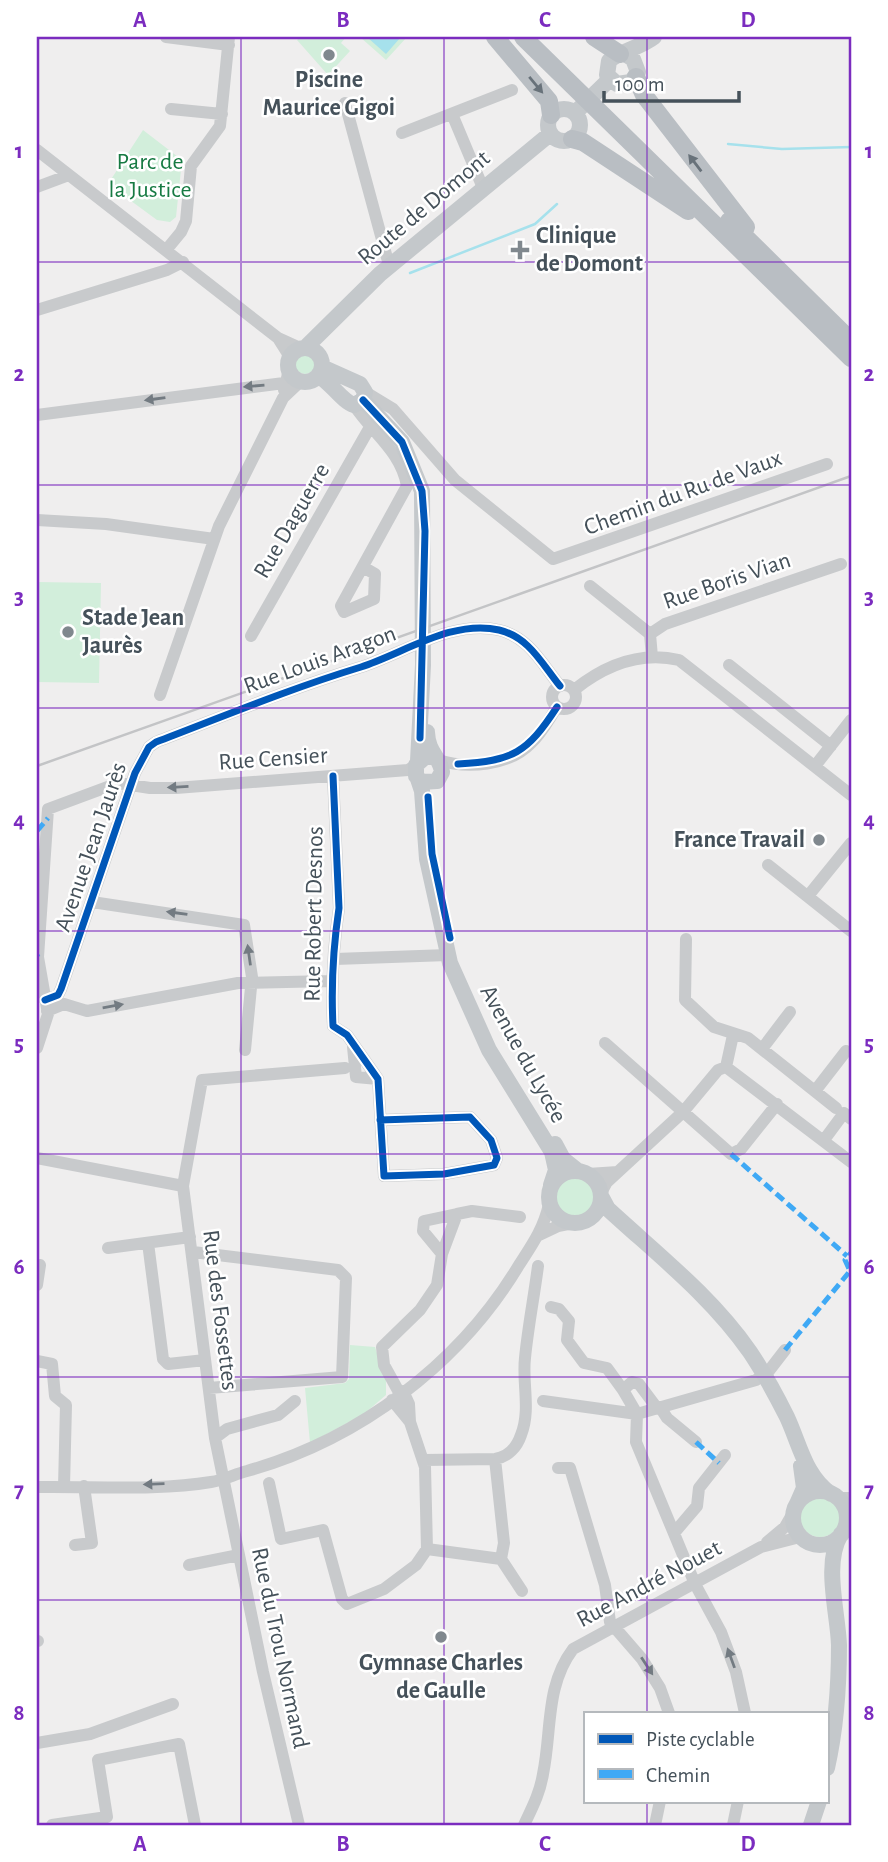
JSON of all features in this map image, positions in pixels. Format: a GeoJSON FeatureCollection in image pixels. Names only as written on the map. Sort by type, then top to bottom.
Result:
{"type":"FeatureCollection","features":[{"type":"Feature","properties":{"kind":"highway"},"geometry":{"type":"LineString","coordinates":[[495,37],[549,102],[551,115]]}},
{"type":"Feature","properties":{"kind":"highway"},"geometry":{"type":"LineString","coordinates":[[523,37],[577,79]]}},
{"type":"Feature","properties":{"kind":"highway"},"geometry":{"type":"LineString","coordinates":[[540,37],[610,113],[830,329]]}},
{"type":"Feature","properties":{"kind":"highway"},"geometry":{"type":"LineString","coordinates":[[594,37],[623,54]]}},
{"type":"Feature","properties":{"kind":"highway"},"geometry":{"type":"LineString","coordinates":[[637,74],[644,95],[722,200],[851,358]]}},
{"type":"Feature","properties":{"kind":"highway"},"geometry":{"type":"LineString","coordinates":[[572,139],[583,142],[678,202],[830,329],[851,341]]}},
{"type":"Feature","properties":{"kind":"main road"},"geometry":{"type":"LineString","coordinates":[[610,79],[607,66],[612,58],[654,37]]}},
{"type":"Feature","properties":{"kind":"main road"},"geometry":{"type":"LineString","coordinates":[[610,79],[622,85],[637,74],[647,55],[668,37]]}},
{"type":"Feature","properties":{"kind":"main road"},"geometry":{"type":"LineString","coordinates":[[623,54],[634,59],[637,74]]}},
{"type":"Feature","properties":{"kind":"main road"},"geometry":{"type":"LineString","coordinates":[[574,113],[610,79]]}},
{"type":"Feature","properties":{"kind":"main road"},"geometry":{"type":"LineString","coordinates":[[560,110],[574,113],[580,128],[572,139],[559,141],[550,134],[548,124],[551,115],[560,110]]}},
{"type":"Feature","properties":{"kind":"main road","name":"Route de Domont"},"geometry":{"type":"LineString","coordinates":[[303,363],[331,322],[392,264],[550,134]]}},
{"type":"Feature","properties":{"kind":"main road"},"geometry":{"type":"LineString","coordinates":[[301,381],[310,381],[303,363]]}},
{"type":"Feature","properties":{"kind":"main road","name":"Avenue du Lycée"},"geometry":{"type":"LineString","coordinates":[[303,363],[336,388],[345,401],[361,399],[402,442],[418,474],[424,511],[424,615],[417,768],[422,791],[427,859],[448,956],[489,1050],[552,1152],[556,1170],[551,1185]]}},
{"type":"Feature","properties":{"kind":"main road","name":"Avenue du Lycée"},"geometry":{"type":"LineString","coordinates":[[423,657],[428,745],[436,758]]}},
{"type":"Feature","properties":{"kind":"main road"},"geometry":{"type":"LineString","coordinates":[[425,757],[436,758],[442,767],[439,779],[427,783],[417,768],[425,757]]}},
{"type":"Feature","properties":{"kind":"main road","name":"Avenue du Lycée"},"geometry":{"type":"LineString","coordinates":[[439,779],[428,797],[432,854],[446,925],[460,967],[509,1073],[563,1159],[583,1172]]}},
{"type":"Feature","properties":{"kind":"main road"},"geometry":{"type":"LineString","coordinates":[[635,1232],[606,1218],[581,1221],[556,1216],[550,1204],[551,1185],[559,1175],[583,1172],[595,1180],[608,1209],[635,1232],[678,1270],[709,1303],[762,1377],[787,1419],[809,1472],[818,1484],[840,1497],[846,1525],[836,1545],[834,1581],[838,1681],[828,1760]]}},
{"type":"Feature","properties":{"kind":"main road"},"geometry":{"type":"LineString","coordinates":[[581,1221],[597,1211],[601,1195]]}},
{"type":"Feature","properties":{"kind":"main road"},"geometry":{"type":"LineString","coordinates":[[762,1377],[802,1470],[804,1488],[793,1522],[807,1541],[822,1552],[834,1581]]}},
{"type":"Feature","properties":{"kind":"main road"},"geometry":{"type":"LineString","coordinates":[[795,1509],[808,1494],[840,1497]]}},
{"type":"Feature","properties":{"kind":"main road"},"geometry":{"type":"LineString","coordinates":[[807,1541],[829,1544],[846,1525]]}},
{"type":"Feature","properties":{"kind":"main road"},"geometry":{"type":"LineString","coordinates":[[811,1825],[819,1802]]}},
{"type":"Feature","properties":{"kind":"street"},"geometry":{"type":"LineString","coordinates":[[166,37],[229,41],[220,126],[191,166],[186,221],[167,249]]}},
{"type":"Feature","properties":{"kind":"street"},"geometry":{"type":"LineString","coordinates":[[401,133],[512,90]]}},
{"type":"Feature","properties":{"kind":"street"},"geometry":{"type":"LineString","coordinates":[[345,103],[387,258],[392,264]]}},
{"type":"Feature","properties":{"kind":"street"},"geometry":{"type":"LineString","coordinates":[[171,109],[222,114]]}},
{"type":"Feature","properties":{"kind":"street"},"geometry":{"type":"LineString","coordinates":[[452,114],[483,188]]}},
{"type":"Feature","properties":{"kind":"street"},"geometry":{"type":"LineString","coordinates":[[37,150],[167,249],[278,338],[303,363]]}},
{"type":"Feature","properties":{"kind":"street"},"geometry":{"type":"LineString","coordinates":[[37,187],[69,176]]}},
{"type":"Feature","properties":{"kind":"street"},"geometry":{"type":"LineString","coordinates":[[37,310],[167,270],[183,262]]}},
{"type":"Feature","properties":{"kind":"street"},"geometry":{"type":"LineString","coordinates":[[160,695],[214,539],[303,363]]}},
{"type":"Feature","properties":{"kind":"street"},"geometry":{"type":"LineString","coordinates":[[37,415],[303,363]]}},
{"type":"Feature","properties":{"kind":"street"},"geometry":{"type":"LineString","coordinates":[[283,398],[301,381]]}},
{"type":"Feature","properties":{"kind":"street"},"geometry":{"type":"LineString","coordinates":[[361,399],[370,427],[396,456],[407,486],[363,567]]}},
{"type":"Feature","properties":{"kind":"street","name":"Chemin du Ru de Vaux"},"geometry":{"type":"LineString","coordinates":[[361,399],[393,409],[455,480],[553,559],[827,464]]}},
{"type":"Feature","properties":{"kind":"street","name":"Rue Daguerre"},"geometry":{"type":"LineString","coordinates":[[251,636],[370,427]]}},
{"type":"Feature","properties":{"kind":"street"},"geometry":{"type":"LineString","coordinates":[[37,520],[118,525],[214,539]]}},
{"type":"Feature","properties":{"kind":"street","name":"Rue Boris Vian"},"geometry":{"type":"LineString","coordinates":[[652,657],[650,634],[665,624],[841,564]]}},
{"type":"Feature","properties":{"kind":"street"},"geometry":{"type":"LineString","coordinates":[[590,586],[650,634]]}},
{"type":"Feature","properties":{"kind":"street","name":"Rue Louis Aragon"},"geometry":{"type":"LineString","coordinates":[[156,742],[344,670],[442,636],[474,629],[497,630],[517,637],[534,652],[560,686]]}},
{"type":"Feature","properties":{"kind":"street"},"geometry":{"type":"LineString","coordinates":[[557,707],[552,697],[560,686],[574,690],[610,667],[633,660],[667,657],[688,664],[851,795]]}},
{"type":"Feature","properties":{"kind":"street"},"geometry":{"type":"LineString","coordinates":[[729,665],[831,746]]}},
{"type":"Feature","properties":{"kind":"street"},"geometry":{"type":"LineString","coordinates":[[557,707],[566,709],[572,706],[576,700],[574,690]]}},
{"type":"Feature","properties":{"kind":"street"},"geometry":{"type":"LineString","coordinates":[[436,758],[458,764],[499,760],[521,751],[533,742],[557,707]]}},
{"type":"Feature","properties":{"kind":"street"},"geometry":{"type":"LineString","coordinates":[[816,766],[851,720]]}},
{"type":"Feature","properties":{"kind":"street","name":"Avenue Jean Jaurès"},"geometry":{"type":"LineString","coordinates":[[37,1048],[46,1006],[61,989],[132,783],[145,753],[156,742]]}},
{"type":"Feature","properties":{"kind":"street"},"geometry":{"type":"LineString","coordinates":[[439,779],[458,764]]}},
{"type":"Feature","properties":{"kind":"street","name":"Rue Censier"},"geometry":{"type":"LineString","coordinates":[[132,783],[150,788],[176,788],[417,768]]}},
{"type":"Feature","properties":{"kind":"street","name":"Rue Robert Desnos"},"geometry":{"type":"LineString","coordinates":[[333,776],[339,908],[334,929],[335,959],[330,981],[333,1026],[353,1044],[378,1079],[380,1119],[384,1176],[418,1176],[464,1168],[486,1169],[494,1165],[497,1158],[491,1140],[470,1117],[380,1119]]}},
{"type":"Feature","properties":{"kind":"street"},"geometry":{"type":"LineString","coordinates":[[132,783],[118,783],[48,809],[38,957],[46,1006],[65,1004],[88,1010],[238,983],[251,985],[330,981]]}},
{"type":"Feature","properties":{"kind":"street"},"geometry":{"type":"LineString","coordinates":[[808,896],[851,843]]}},
{"type":"Feature","properties":{"kind":"street"},"geometry":{"type":"LineString","coordinates":[[768,865],[851,931]]}},
{"type":"Feature","properties":{"kind":"street"},"geometry":{"type":"LineString","coordinates":[[92,902],[244,925],[251,985],[245,1050]]}},
{"type":"Feature","properties":{"kind":"street"},"geometry":{"type":"LineString","coordinates":[[686,939],[685,1000],[714,1027],[748,1038],[836,1108]]}},
{"type":"Feature","properties":{"kind":"street"},"geometry":{"type":"LineString","coordinates":[[335,959],[448,956]]}},
{"type":"Feature","properties":{"kind":"street"},"geometry":{"type":"LineString","coordinates":[[762,1049],[790,1012]]}},
{"type":"Feature","properties":{"kind":"street"},"geometry":{"type":"LineString","coordinates":[[726,1067],[733,1035]]}},
{"type":"Feature","properties":{"kind":"street"},"geometry":{"type":"LineString","coordinates":[[605,1043],[730,1154],[741,1149],[777,1104]]}},
{"type":"Feature","properties":{"kind":"street"},"geometry":{"type":"LineString","coordinates":[[815,1091],[846,1051]]}},
{"type":"Feature","properties":{"kind":"street"},"geometry":{"type":"LineString","coordinates":[[726,1067],[851,1162]]}},
{"type":"Feature","properties":{"kind":"street"},"geometry":{"type":"LineString","coordinates":[[601,1195],[618,1172],[683,1112],[718,1070],[726,1067]]}},
{"type":"Feature","properties":{"kind":"street","name":"Rue des Fossettes"},"geometry":{"type":"LineString","coordinates":[[222,1479],[183,1186],[202,1080],[345,1068]]}},
{"type":"Feature","properties":{"kind":"street"},"geometry":{"type":"LineString","coordinates":[[824,1140],[844,1113],[851,1119]]}},
{"type":"Feature","properties":{"kind":"street"},"geometry":{"type":"LineString","coordinates":[[37,1158],[183,1186]]}},
{"type":"Feature","properties":{"kind":"street"},"geometry":{"type":"LineString","coordinates":[[583,1172],[618,1172]]}},
{"type":"Feature","properties":{"kind":"street"},"geometry":{"type":"LineString","coordinates":[[37,1487],[195,1483],[222,1479],[326,1443],[398,1395],[473,1330],[539,1236],[550,1204]]}},
{"type":"Feature","properties":{"kind":"street"},"geometry":{"type":"LineString","coordinates":[[442,1254],[423,1231],[424,1221],[472,1211],[520,1217]]}},
{"type":"Feature","properties":{"kind":"street"},"geometry":{"type":"LineString","coordinates":[[269,1483],[281,1539],[323,1530],[342,1599],[347,1604],[384,1589],[416,1565],[427,1549],[428,1509],[424,1460],[410,1422],[409,1404],[398,1395],[384,1364],[382,1348],[430,1297],[441,1273],[442,1254],[457,1213]]}},
{"type":"Feature","properties":{"kind":"street"},"geometry":{"type":"LineString","coordinates":[[539,1236],[558,1226],[581,1221]]}},
{"type":"Feature","properties":{"kind":"street"},"geometry":{"type":"LineString","coordinates":[[108,1248],[190,1237]]}},
{"type":"Feature","properties":{"kind":"street"},"geometry":{"type":"LineString","coordinates":[[148,1243],[163,1359],[168,1364],[205,1360]]}},
{"type":"Feature","properties":{"kind":"street"},"geometry":{"type":"LineString","coordinates":[[193,1252],[338,1270],[346,1278],[342,1377],[209,1388]]}},
{"type":"Feature","properties":{"kind":"street"},"geometry":{"type":"LineString","coordinates":[[37,1285],[40,1265]]}},
{"type":"Feature","properties":{"kind":"street"},"geometry":{"type":"LineString","coordinates":[[424,1460],[504,1457],[522,1434],[526,1413],[524,1361],[538,1266]]}},
{"type":"Feature","properties":{"kind":"street"},"geometry":{"type":"LineString","coordinates":[[551,1307],[559,1309],[569,1321],[567,1340],[584,1363],[607,1368],[637,1414],[636,1442],[695,1584],[721,1632],[736,1672],[745,1712]]}},
{"type":"Feature","properties":{"kind":"street"},"geometry":{"type":"LineString","coordinates":[[543,1401],[637,1414],[762,1377],[785,1350]]}},
{"type":"Feature","properties":{"kind":"street"},"geometry":{"type":"LineString","coordinates":[[37,1362],[52,1364],[55,1396],[66,1405],[64,1486]]}},
{"type":"Feature","properties":{"kind":"street"},"geometry":{"type":"LineString","coordinates":[[623,1390],[632,1382],[639,1384],[667,1418],[696,1442]]}},
{"type":"Feature","properties":{"kind":"street"},"geometry":{"type":"LineString","coordinates":[[215,1438],[227,1429],[278,1415],[295,1401]]}},
{"type":"Feature","properties":{"kind":"street"},"geometry":{"type":"LineString","coordinates":[[674,1534],[697,1506],[699,1488],[725,1455]]}},
{"type":"Feature","properties":{"kind":"street"},"geometry":{"type":"LineString","coordinates":[[495,1459],[505,1543],[501,1559],[522,1591]]}},
{"type":"Feature","properties":{"kind":"street"},"geometry":{"type":"LineString","coordinates":[[558,1468],[570,1468],[605,1585],[610,1622],[647,1666],[660,1688],[669,1712]]}},
{"type":"Feature","properties":{"kind":"street","name":"Rue du Trou Normand"},"geometry":{"type":"LineString","coordinates":[[222,1479],[299,1825]]}},
{"type":"Feature","properties":{"kind":"street"},"geometry":{"type":"LineString","coordinates":[[75,1545],[92,1543],[84,1486]]}},
{"type":"Feature","properties":{"kind":"street","name":"Rue André Nouet"},"geometry":{"type":"LineString","coordinates":[[524,1825],[538,1797],[544,1772],[554,1683],[561,1664],[573,1649],[761,1547],[785,1527],[795,1509]]}},
{"type":"Feature","properties":{"kind":"street","name":"Rue André Nouet"},"geometry":{"type":"LineString","coordinates":[[761,1547],[807,1541]]}},
{"type":"Feature","properties":{"kind":"street"},"geometry":{"type":"LineString","coordinates":[[427,1549],[501,1559]]}},
{"type":"Feature","properties":{"kind":"street"},"geometry":{"type":"LineString","coordinates":[[189,1565],[239,1555]]}},
{"type":"Feature","properties":{"kind":"street"},"geometry":{"type":"LineString","coordinates":[[37,1743],[90,1734],[173,1704]]}},
{"type":"Feature","properties":{"kind":"street"},"geometry":{"type":"LineString","coordinates":[[52,1825],[107,1817],[99,1760],[179,1744],[195,1825]]}},
{"type":"Feature","properties":{"kind":"street"},"geometry":{"type":"LineString","coordinates":[[655,1825],[660,1802]]}},
{"type":"Feature","properties":{"kind":"street"},"geometry":{"type":"LineString","coordinates":[[733,1825],[738,1802]]}},
{"type":"Feature","properties":{"kind":"green space","name":"Piscine Maurice Gigoi"},"geometry":{"type":"Polygon","coordinates":[[[300,37],[346,37],[341,43],[350,51],[328,75],[297,40],[300,37]]]}},
{"type":"Feature","properties":{"kind":"green space","name":"Piscine Maurice Gigoi"},"geometry":{"type":"Polygon","coordinates":[[[360,37],[407,37],[386,60],[360,37]]]}},
{"type":"Feature","properties":{"kind":"green space","name":"Parc de la Justice"},"geometry":{"type":"Polygon","coordinates":[[[143,130],[182,160],[176,217],[170,222],[157,220],[108,184],[143,130]]]}},
{"type":"Feature","properties":{"kind":"green space"},"geometry":{"type":"Polygon","coordinates":[[[305,354],[312,357],[315,364],[312,371],[305,374],[298,371],[295,364],[298,357],[305,354]]]}},
{"type":"Feature","properties":{"kind":"green space","name":"Stade Jean Jaurès"},"geometry":{"type":"Polygon","coordinates":[[[37,582],[101,583],[99,683],[37,682],[37,582]]]}},
{"type":"Feature","properties":{"kind":"green space"},"geometry":{"type":"Polygon","coordinates":[[[574,1177],[582,1178],[588,1183],[593,1189],[593,1205],[588,1211],[582,1216],[574,1217],[566,1216],[560,1211],[555,1205],[554,1197],[555,1189],[560,1183],[566,1178],[574,1177]]]}},
{"type":"Feature","properties":{"kind":"green space"},"geometry":{"type":"Polygon","coordinates":[[[350,1345],[375,1347],[386,1380],[386,1395],[364,1414],[310,1443],[305,1388],[345,1383],[349,1379],[350,1345]]]}},
{"type":"Feature","properties":{"kind":"green space"},"geometry":{"type":"Polygon","coordinates":[[[820,1497],[828,1498],[834,1503],[839,1509],[839,1525],[834,1531],[828,1536],[820,1537],[812,1536],[806,1531],[801,1525],[800,1517],[801,1509],[806,1503],[812,1498],[820,1497]]]}},
{"type":"Feature","properties":{"kind":"water"},"geometry":{"type":"Polygon","coordinates":[[[367,37],[399,37],[400,38],[386,54],[367,37]]]}},
{"type":"Feature","properties":{"kind":"waterway"},"geometry":{"type":"LineString","coordinates":[[728,144],[782,149],[851,147]]}},
{"type":"Feature","properties":{"kind":"waterway"},"geometry":{"type":"LineString","coordinates":[[410,273],[535,224],[557,204]]}},
{"type":"Feature","properties":{"kind":"railway"},"geometry":{"type":"LineString","coordinates":[[37,766],[851,476]]}},
{"type":"Feature","properties":{"kind":"marked path"},"geometry":{"type":"LineString","coordinates":[[37,831],[48,818]]}},
{"type":"Feature","properties":{"kind":"marked path"},"geometry":{"type":"LineString","coordinates":[[731,1154],[847,1256]]}},
{"type":"Feature","properties":{"kind":"marked path"},"geometry":{"type":"LineString","coordinates":[[785,1350],[850,1271],[845,1260],[851,1253]]}},
{"type":"Feature","properties":{"kind":"marked path"},"geometry":{"type":"LineString","coordinates":[[696,1442],[719,1463]]}},
{"type":"Feature","properties":{"kind":"cycle path"},"geometry":{"type":"LineString","coordinates":[[363,400],[402,442],[422,491],[425,531],[420,738]]}},
{"type":"Feature","properties":{"kind":"cycle path"},"geometry":{"type":"LineString","coordinates":[[45,1000],[58,995],[61,989],[135,773],[149,747],[156,742],[377,661],[429,639],[464,629],[499,630],[519,639],[534,652],[560,686]]}},
{"type":"Feature","properties":{"kind":"cycle path"},"geometry":{"type":"LineString","coordinates":[[458,764],[492,760],[517,752],[537,735],[557,707]]}},
{"type":"Feature","properties":{"kind":"cycle path"},"geometry":{"type":"LineString","coordinates":[[333,776],[339,908],[333,967],[333,1026],[347,1035],[378,1079],[384,1176],[444,1174],[494,1165],[497,1158],[491,1140],[470,1117],[380,1120]]}},
{"type":"Feature","properties":{"kind":"cycle path"},"geometry":{"type":"LineString","coordinates":[[428,797],[432,854],[450,938]]}},
{"type":"Feature","properties":{"kind":"place","name":"Piscine Maurice Gigoi"},"geometry":{"type":"Point","coordinates":[329,55]}},
{"type":"Feature","properties":{"kind":"place","name":"Clinique de Domont"},"geometry":{"type":"Point","coordinates":[520,250]}},
{"type":"Feature","properties":{"kind":"place","name":"Stade Jean Jaurès"},"geometry":{"type":"Point","coordinates":[68,632]}},
{"type":"Feature","properties":{"kind":"place","name":"France Travail"},"geometry":{"type":"Point","coordinates":[819,840]}},
{"type":"Feature","properties":{"kind":"place","name":"Gymnase Charles de Gaulle"},"geometry":{"type":"Point","coordinates":[441,1637]}}]}
